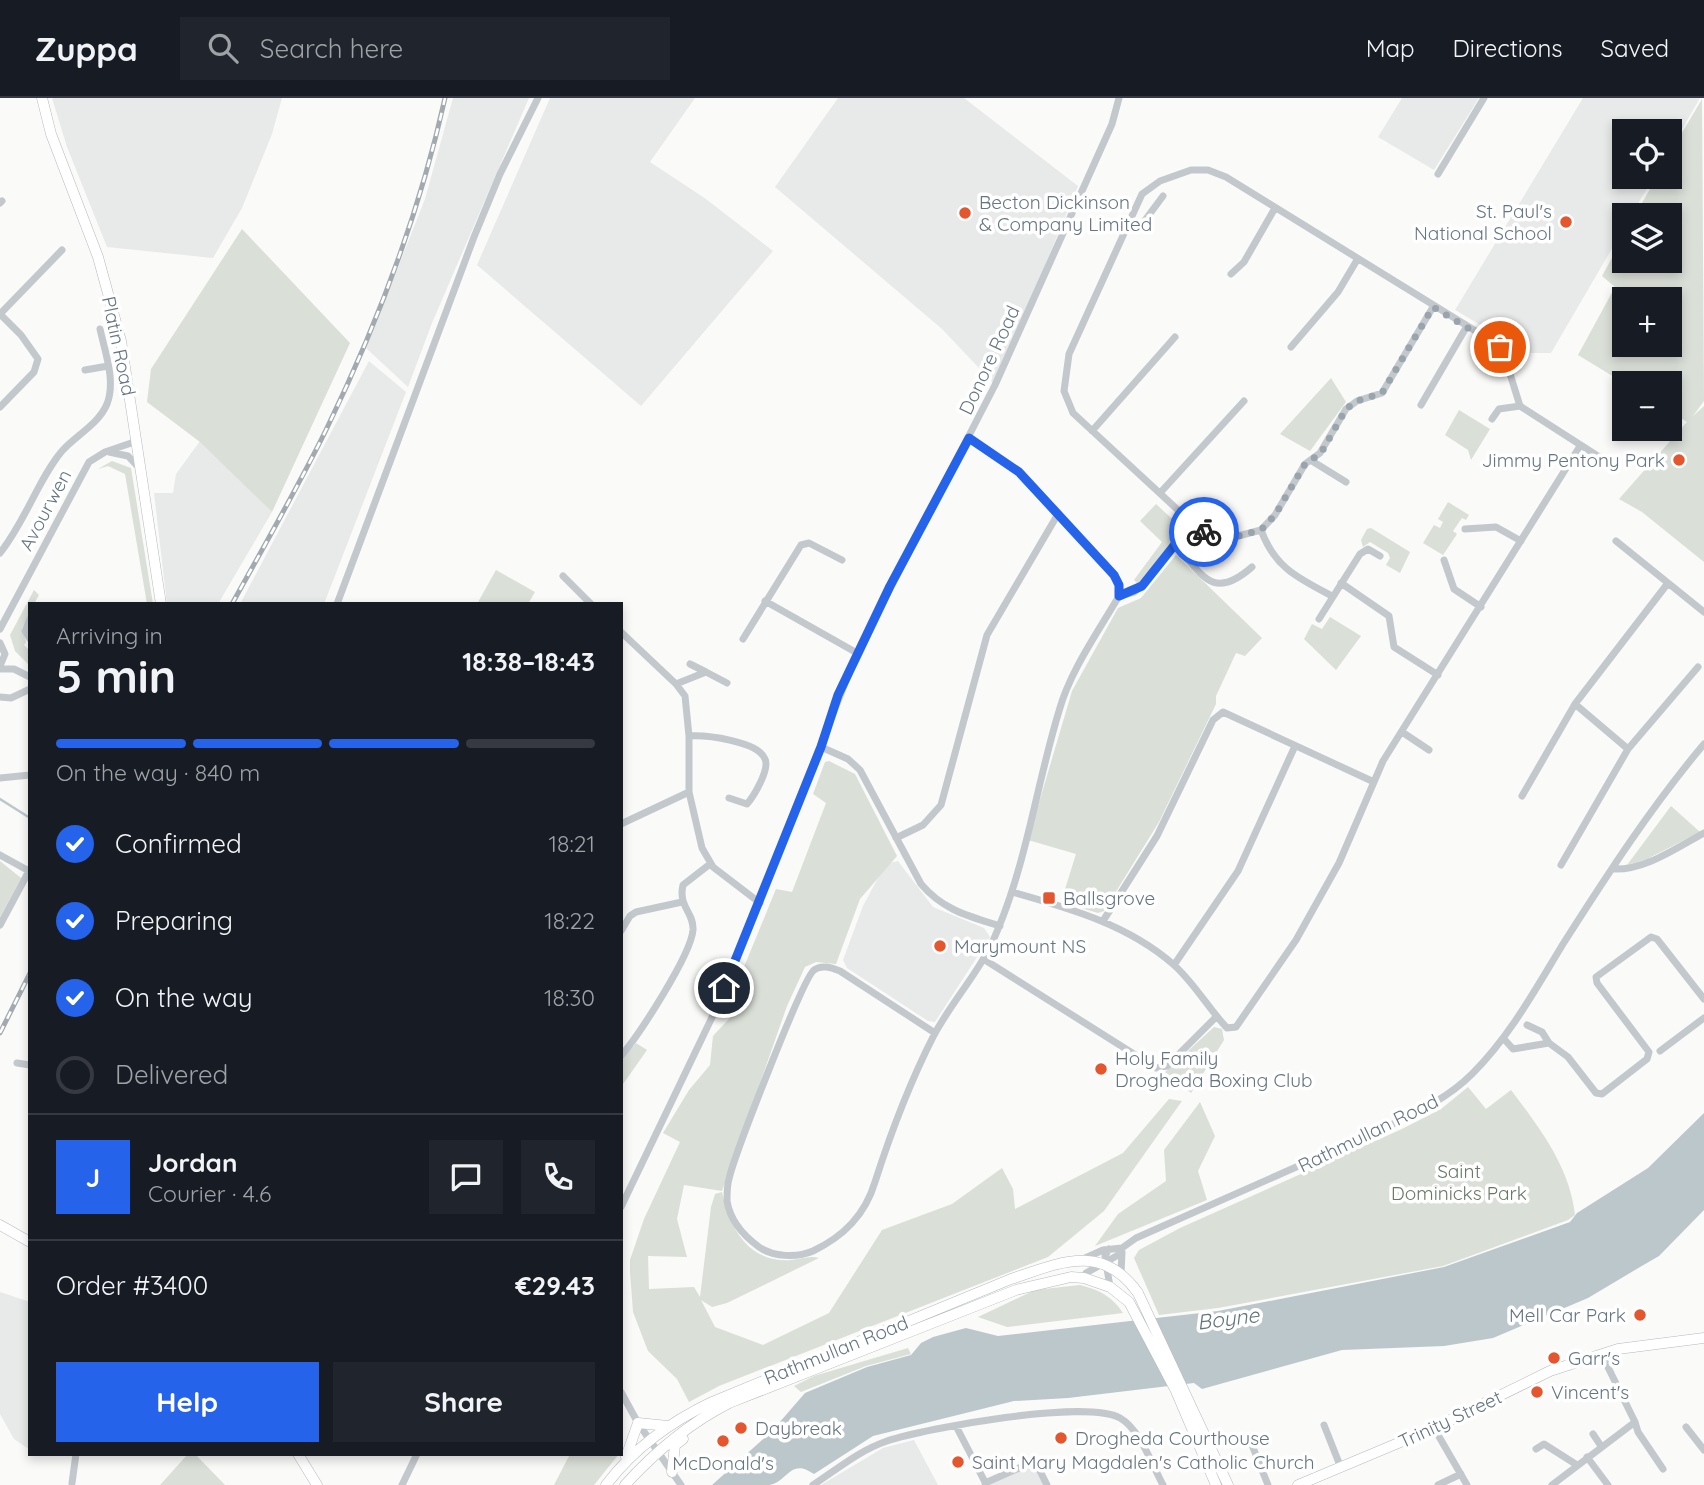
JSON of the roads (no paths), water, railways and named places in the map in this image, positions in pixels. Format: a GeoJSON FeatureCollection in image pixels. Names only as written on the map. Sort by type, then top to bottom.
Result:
{"type":"FeatureCollection","features":[{"type":"Feature","properties":{"kind":"main road","name":"Platin Road"},"geometry":{"type":"LineString","coordinates":[[42,98],[51,134],[102,271],[121,341],[160,602]]}},
{"type":"Feature","properties":{"kind":"main road"},"geometry":{"type":"LineString","coordinates":[[0,1224],[28,1241]]}},
{"type":"Feature","properties":{"kind":"main road"},"geometry":{"type":"LineString","coordinates":[[1083,1259],[1105,1265],[1121,1274],[1131,1284],[1147,1311],[1181,1391],[1216,1485]]}},
{"type":"Feature","properties":{"kind":"main road","name":"Rathmullan Road"},"geometry":{"type":"LineString","coordinates":[[623,1464],[668,1426],[732,1393],[1011,1279],[1051,1264],[1083,1259]]}},
{"type":"Feature","properties":{"kind":"main road","name":"Rathmullan Road"},"geometry":{"type":"LineString","coordinates":[[625,1485],[658,1452],[707,1414],[913,1328],[1016,1290],[1071,1277],[1084,1278]]}},
{"type":"Feature","properties":{"kind":"main road"},"geometry":{"type":"LineString","coordinates":[[1084,1278],[1110,1287],[1124,1297],[1136,1313],[1181,1391],[1228,1485]]}},
{"type":"Feature","properties":{"kind":"main road","name":"Trinity Street"},"geometry":{"type":"LineString","coordinates":[[1298,1485],[1434,1428],[1550,1371],[1601,1353],[1704,1338]]}},
{"type":"Feature","properties":{"kind":"main road"},"geometry":{"type":"LineString","coordinates":[[672,1472],[675,1444],[701,1425],[707,1414]]}},
{"type":"Feature","properties":{"kind":"main road"},"geometry":{"type":"LineString","coordinates":[[606,1485],[623,1464],[634,1442],[638,1423],[668,1426]]}},
{"type":"Feature","properties":{"kind":"main road"},"geometry":{"type":"LineString","coordinates":[[299,1456],[317,1485]]}},
{"type":"Feature","properties":{"kind":"street"},"geometry":{"type":"LineString","coordinates":[[338,602],[474,237],[500,174],[538,98]]}},
{"type":"Feature","properties":{"kind":"street","name":"Donore Road"},"geometry":{"type":"LineString","coordinates":[[623,1203],[716,1009],[821,747],[838,695],[857,653],[969,438],[1061,243],[1112,124],[1119,98]]}},
{"type":"Feature","properties":{"kind":"street"},"geometry":{"type":"LineString","coordinates":[[1438,174],[1484,98]]}},
{"type":"Feature","properties":{"kind":"street"},"geometry":{"type":"LineString","coordinates":[[1433,307],[1382,393],[1357,401],[1346,409],[1321,453],[1305,464],[1275,515],[1261,530],[1223,540],[1213,538],[1192,523],[1092,431],[1068,404],[1064,373],[1069,354],[1127,221],[1142,194],[1169,177],[1191,170],[1208,170],[1226,177],[1500,347],[1520,406],[1604,460]]}},
{"type":"Feature","properties":{"kind":"street"},"geometry":{"type":"LineString","coordinates":[[1127,221],[1140,227],[1163,196]]}},
{"type":"Feature","properties":{"kind":"street"},"geometry":{"type":"LineString","coordinates":[[1231,274],[1244,262],[1275,208]]}},
{"type":"Feature","properties":{"kind":"street"},"geometry":{"type":"LineString","coordinates":[[0,407],[34,372],[38,359],[21,335],[0,314],[62,250]]}},
{"type":"Feature","properties":{"kind":"street"},"geometry":{"type":"LineString","coordinates":[[1291,347],[1338,292],[1357,260]]}},
{"type":"Feature","properties":{"kind":"street"},"geometry":{"type":"LineString","coordinates":[[1421,405],[1467,326]]}},
{"type":"Feature","properties":{"kind":"street"},"geometry":{"type":"LineString","coordinates":[[0,553],[18,529],[57,458],[103,411],[110,387],[100,329]]}},
{"type":"Feature","properties":{"kind":"street"},"geometry":{"type":"LineString","coordinates":[[1092,431],[1175,337]]}},
{"type":"Feature","properties":{"kind":"street"},"geometry":{"type":"LineString","coordinates":[[85,370],[108,366]]}},
{"type":"Feature","properties":{"kind":"street"},"geometry":{"type":"LineString","coordinates":[[1160,493],[1244,401]]}},
{"type":"Feature","properties":{"kind":"street"},"geometry":{"type":"LineString","coordinates":[[1492,419],[1499,409],[1520,406]]}},
{"type":"Feature","properties":{"kind":"street"},"geometry":{"type":"LineString","coordinates":[[935,1033],[840,971],[828,966],[815,969],[806,979],[728,1179],[729,1209],[738,1227],[751,1241],[763,1250],[780,1255],[807,1254],[827,1244],[858,1219],[870,1199],[888,1142],[935,1033],[985,960],[1000,926],[1012,891],[1059,709],[1072,678],[1119,596],[1119,585],[1114,575],[1019,472],[969,438]]}},
{"type":"Feature","properties":{"kind":"street","name":"Avourwen"},"geometry":{"type":"LineString","coordinates":[[14,668],[0,643],[1,628],[86,467],[105,452],[137,441]]}},
{"type":"Feature","properties":{"kind":"street"},"geometry":{"type":"LineString","coordinates":[[1012,891],[1104,921],[1141,942],[1174,965],[1227,1028],[1236,1027],[1314,907],[1339,863],[1374,782],[1402,732],[1580,446]]}},
{"type":"Feature","properties":{"kind":"street"},"geometry":{"type":"LineString","coordinates":[[105,452],[128,456],[142,472]]}},
{"type":"Feature","properties":{"kind":"street"},"geometry":{"type":"LineString","coordinates":[[1312,461],[1346,482]]}},
{"type":"Feature","properties":{"kind":"street"},"geometry":{"type":"LineString","coordinates":[[896,838],[923,825],[941,805],[987,635],[1058,514]]}},
{"type":"Feature","properties":{"kind":"street"},"geometry":{"type":"LineString","coordinates":[[1119,596],[1142,586],[1192,523]]}},
{"type":"Feature","properties":{"kind":"street"},"geometry":{"type":"LineString","coordinates":[[1465,529],[1496,527],[1521,541]]}},
{"type":"Feature","properties":{"kind":"street"},"geometry":{"type":"LineString","coordinates":[[1261,530],[1276,562],[1332,597]]}},
{"type":"Feature","properties":{"kind":"street"},"geometry":{"type":"LineString","coordinates":[[1616,541],[1704,612]]}},
{"type":"Feature","properties":{"kind":"street"},"geometry":{"type":"LineString","coordinates":[[743,639],[801,545],[809,543],[842,560]]}},
{"type":"Feature","properties":{"kind":"street"},"geometry":{"type":"LineString","coordinates":[[1176,545],[1202,575],[1217,584],[1234,582],[1251,567]]}},
{"type":"Feature","properties":{"kind":"street"},"geometry":{"type":"LineString","coordinates":[[1319,619],[1360,554],[1368,549],[1380,556]]}},
{"type":"Feature","properties":{"kind":"street"},"geometry":{"type":"LineString","coordinates":[[1444,559],[1454,589],[1481,607]]}},
{"type":"Feature","properties":{"kind":"street"},"geometry":{"type":"LineString","coordinates":[[563,576],[589,602]]}},
{"type":"Feature","properties":{"kind":"street"},"geometry":{"type":"LineString","coordinates":[[1341,583],[1389,616],[1394,647],[1438,675]]}},
{"type":"Feature","properties":{"kind":"street"},"geometry":{"type":"LineString","coordinates":[[1522,796],[1575,704],[1668,583]]}},
{"type":"Feature","properties":{"kind":"street"},"geometry":{"type":"LineString","coordinates":[[765,601],[857,653]]}},
{"type":"Feature","properties":{"kind":"street"},"geometry":{"type":"LineString","coordinates":[[623,634],[676,684],[685,696],[690,736],[689,792],[695,828],[710,864],[760,903]]}},
{"type":"Feature","properties":{"kind":"street"},"geometry":{"type":"LineString","coordinates":[[5,654],[0,667],[14,668],[28,676]]}},
{"type":"Feature","properties":{"kind":"street"},"geometry":{"type":"LineString","coordinates":[[690,664],[727,683]]}},
{"type":"Feature","properties":{"kind":"street"},"geometry":{"type":"LineString","coordinates":[[1562,865],[1628,749],[1698,667]]}},
{"type":"Feature","properties":{"kind":"street"},"geometry":{"type":"LineString","coordinates":[[676,684],[706,672]]}},
{"type":"Feature","properties":{"kind":"street"},"geometry":{"type":"LineString","coordinates":[[0,697],[11,698],[28,690]]}},
{"type":"Feature","properties":{"kind":"street"},"geometry":{"type":"LineString","coordinates":[[1575,704],[1628,749]]}},
{"type":"Feature","properties":{"kind":"street"},"geometry":{"type":"LineString","coordinates":[[1104,921],[1157,836],[1213,720],[1223,712],[1374,782]]}},
{"type":"Feature","properties":{"kind":"street"},"geometry":{"type":"LineString","coordinates":[[1402,732],[1429,750]]}},
{"type":"Feature","properties":{"kind":"street"},"geometry":{"type":"LineString","coordinates":[[690,736],[720,736],[759,751],[765,757],[766,765],[747,804],[729,798]]}},
{"type":"Feature","properties":{"kind":"street","name":"Rathmullan Road"},"geometry":{"type":"LineString","coordinates":[[1083,1259],[1109,1249],[1122,1248],[1136,1238],[1425,1109],[1471,1076],[1504,1039],[1612,869],[1676,778],[1704,744]]}},
{"type":"Feature","properties":{"kind":"street"},"geometry":{"type":"LineString","coordinates":[[1174,965],[1238,871],[1295,746]]}},
{"type":"Feature","properties":{"kind":"street"},"geometry":{"type":"LineString","coordinates":[[821,747],[855,764],[921,884],[933,898],[951,911],[1000,926]]}},
{"type":"Feature","properties":{"kind":"street"},"geometry":{"type":"LineString","coordinates":[[0,778],[28,775]]}},
{"type":"Feature","properties":{"kind":"street"},"geometry":{"type":"LineString","coordinates":[[623,823],[689,792]]}},
{"type":"Feature","properties":{"kind":"street"},"geometry":{"type":"LineString","coordinates":[[1612,869],[1623,870],[1642,864],[1704,833]]}},
{"type":"Feature","properties":{"kind":"street"},"geometry":{"type":"LineString","coordinates":[[0,855],[28,869]]}},
{"type":"Feature","properties":{"kind":"street"},"geometry":{"type":"LineString","coordinates":[[623,1054],[636,1038],[690,943],[693,923],[682,902],[682,892],[687,880],[710,864]]}},
{"type":"Feature","properties":{"kind":"street"},"geometry":{"type":"LineString","coordinates":[[0,925],[28,872]]}},
{"type":"Feature","properties":{"kind":"street"},"geometry":{"type":"LineString","coordinates":[[623,928],[636,912],[682,902]]}},
{"type":"Feature","properties":{"kind":"street"},"geometry":{"type":"LineString","coordinates":[[1527,1024],[1542,1032],[1549,1043],[1568,1057],[1596,1093],[1602,1094],[1647,1059],[1649,1052],[1597,983],[1596,976],[1651,937],[1657,939],[1704,999]]}},
{"type":"Feature","properties":{"kind":"street"},"geometry":{"type":"LineString","coordinates":[[985,960],[1156,1068],[1167,1066],[1216,1017]]}},
{"type":"Feature","properties":{"kind":"street"},"geometry":{"type":"LineString","coordinates":[[1660,1051],[1704,1018]]}},
{"type":"Feature","properties":{"kind":"street"},"geometry":{"type":"LineString","coordinates":[[1504,1039],[1513,1049],[1549,1043]]}},
{"type":"Feature","properties":{"kind":"street"},"geometry":{"type":"LineString","coordinates":[[18,1063],[28,1065]]}},
{"type":"Feature","properties":{"kind":"street"},"geometry":{"type":"LineString","coordinates":[[623,1184],[630,1187]]}},
{"type":"Feature","properties":{"kind":"street"},"geometry":{"type":"LineString","coordinates":[[1121,1274],[1122,1248]]}},
{"type":"Feature","properties":{"kind":"street","name":"Rathmullan Road"},"geometry":{"type":"LineString","coordinates":[[1084,1278],[1086,1273],[1105,1265],[1120,1254],[1122,1248]]}},
{"type":"Feature","properties":{"kind":"street"},"geometry":{"type":"LineString","coordinates":[[1109,1249],[1105,1256],[1105,1265],[1110,1287]]}},
{"type":"Feature","properties":{"kind":"street"},"geometry":{"type":"LineString","coordinates":[[1601,1353],[1638,1432],[1663,1469]]}},
{"type":"Feature","properties":{"kind":"street"},"geometry":{"type":"LineString","coordinates":[[623,1396],[638,1423],[681,1485]]}},
{"type":"Feature","properties":{"kind":"street"},"geometry":{"type":"LineString","coordinates":[[813,1485],[862,1453],[886,1441],[956,1426],[1031,1415],[1110,1414],[1128,1424],[1163,1485]]}},
{"type":"Feature","properties":{"kind":"street"},"geometry":{"type":"LineString","coordinates":[[1552,1485],[1635,1422]]}},
{"type":"Feature","properties":{"kind":"street"},"geometry":{"type":"LineString","coordinates":[[1324,1425],[1341,1468]]}},
{"type":"Feature","properties":{"kind":"street"},"geometry":{"type":"LineString","coordinates":[[956,1426],[986,1484],[1035,1461],[1047,1485]]}},
{"type":"Feature","properties":{"kind":"street"},"geometry":{"type":"LineString","coordinates":[[1686,1427],[1704,1450]]}},
{"type":"Feature","properties":{"kind":"street"},"geometry":{"type":"LineString","coordinates":[[1434,1428],[1467,1485]]}},
{"type":"Feature","properties":{"kind":"street"},"geometry":{"type":"LineString","coordinates":[[1592,1434],[1601,1446]]}},
{"type":"Feature","properties":{"kind":"street"},"geometry":{"type":"LineString","coordinates":[[1250,1440],[1268,1485]]}},
{"type":"Feature","properties":{"kind":"street"},"geometry":{"type":"LineString","coordinates":[[1536,1449],[1544,1444],[1550,1446],[1577,1465]]}},
{"type":"Feature","properties":{"kind":"street"},"geometry":{"type":"LineString","coordinates":[[72,1483],[76,1456]]}},
{"type":"Feature","properties":{"kind":"street"},"geometry":{"type":"LineString","coordinates":[[402,1485],[416,1456]]}},
{"type":"Feature","properties":{"kind":"street"},"geometry":{"type":"LineString","coordinates":[[1587,1457],[1608,1485]]}},
{"type":"Feature","properties":{"kind":"street"},"geometry":{"type":"LineString","coordinates":[[1438,1485],[1461,1474]]}},
{"type":"Feature","properties":{"kind":"water","name":"Boyne"},"geometry":{"type":"Polygon","coordinates":[[[1704,1113],[1704,1210],[1659,1256],[1588,1298],[1493,1338],[1444,1346],[1342,1350],[1202,1389],[1194,1383],[1068,1398],[1014,1401],[873,1436],[814,1474],[800,1468],[769,1485],[712,1485],[772,1431],[805,1393],[867,1367],[911,1355],[921,1343],[933,1337],[966,1328],[998,1336],[1218,1311],[1444,1267],[1570,1222],[1577,1213],[1648,1168],[1704,1113]]]}},
{"type":"Feature","properties":{"kind":"waterway"},"geometry":{"type":"LineString","coordinates":[[0,799],[28,817]]}},
{"type":"Feature","properties":{"kind":"railway"},"geometry":{"type":"LineString","coordinates":[[233,602],[315,452],[363,350],[410,225],[445,98]]}},
{"type":"Feature","properties":{"kind":"railway"},"geometry":{"type":"LineString","coordinates":[[0,1033],[28,977]]}},
{"type":"Feature","properties":{"kind":"place","name":"Becton Dickinson & Company Limited"},"geometry":{"type":"Point","coordinates":[965,213]}},
{"type":"Feature","properties":{"kind":"place","name":"St. Paul's National School"},"geometry":{"type":"Point","coordinates":[1566,222]}},
{"type":"Feature","properties":{"kind":"place","name":"Jimmy Pentony Park"},"geometry":{"type":"Point","coordinates":[1679,460]}},
{"type":"Feature","properties":{"kind":"place","name":"Ballsgrove"},"geometry":{"type":"Point","coordinates":[1049,898]}},
{"type":"Feature","properties":{"kind":"place","name":"Marymount NS"},"geometry":{"type":"Point","coordinates":[940,946]}},
{"type":"Feature","properties":{"kind":"place","name":"Holy Family Drogheda Boxing Club"},"geometry":{"type":"Point","coordinates":[1101,1069]}},
{"type":"Feature","properties":{"kind":"place","name":"Mell Car Park"},"geometry":{"type":"Point","coordinates":[1640,1315]}},
{"type":"Feature","properties":{"kind":"place","name":"Garr's"},"geometry":{"type":"Point","coordinates":[1554,1358]}},
{"type":"Feature","properties":{"kind":"place","name":"Vincent's"},"geometry":{"type":"Point","coordinates":[1537,1392]}},
{"type":"Feature","properties":{"kind":"place","name":"Daybreak"},"geometry":{"type":"Point","coordinates":[741,1428]}},
{"type":"Feature","properties":{"kind":"place","name":"Drogheda Courthouse"},"geometry":{"type":"Point","coordinates":[1061,1438]}},
{"type":"Feature","properties":{"kind":"place","name":"McDonald's"},"geometry":{"type":"Point","coordinates":[723,1441]}},
{"type":"Feature","properties":{"kind":"place","name":"Saint Mary Magdalen's Catholic Church"},"geometry":{"type":"Point","coordinates":[958,1462]}},
{"type":"Feature","properties":{"kind":"park label","name":"Saint Dominicks Park"},"geometry":{"type":"Point","coordinates":[1459,1182]}}]}
